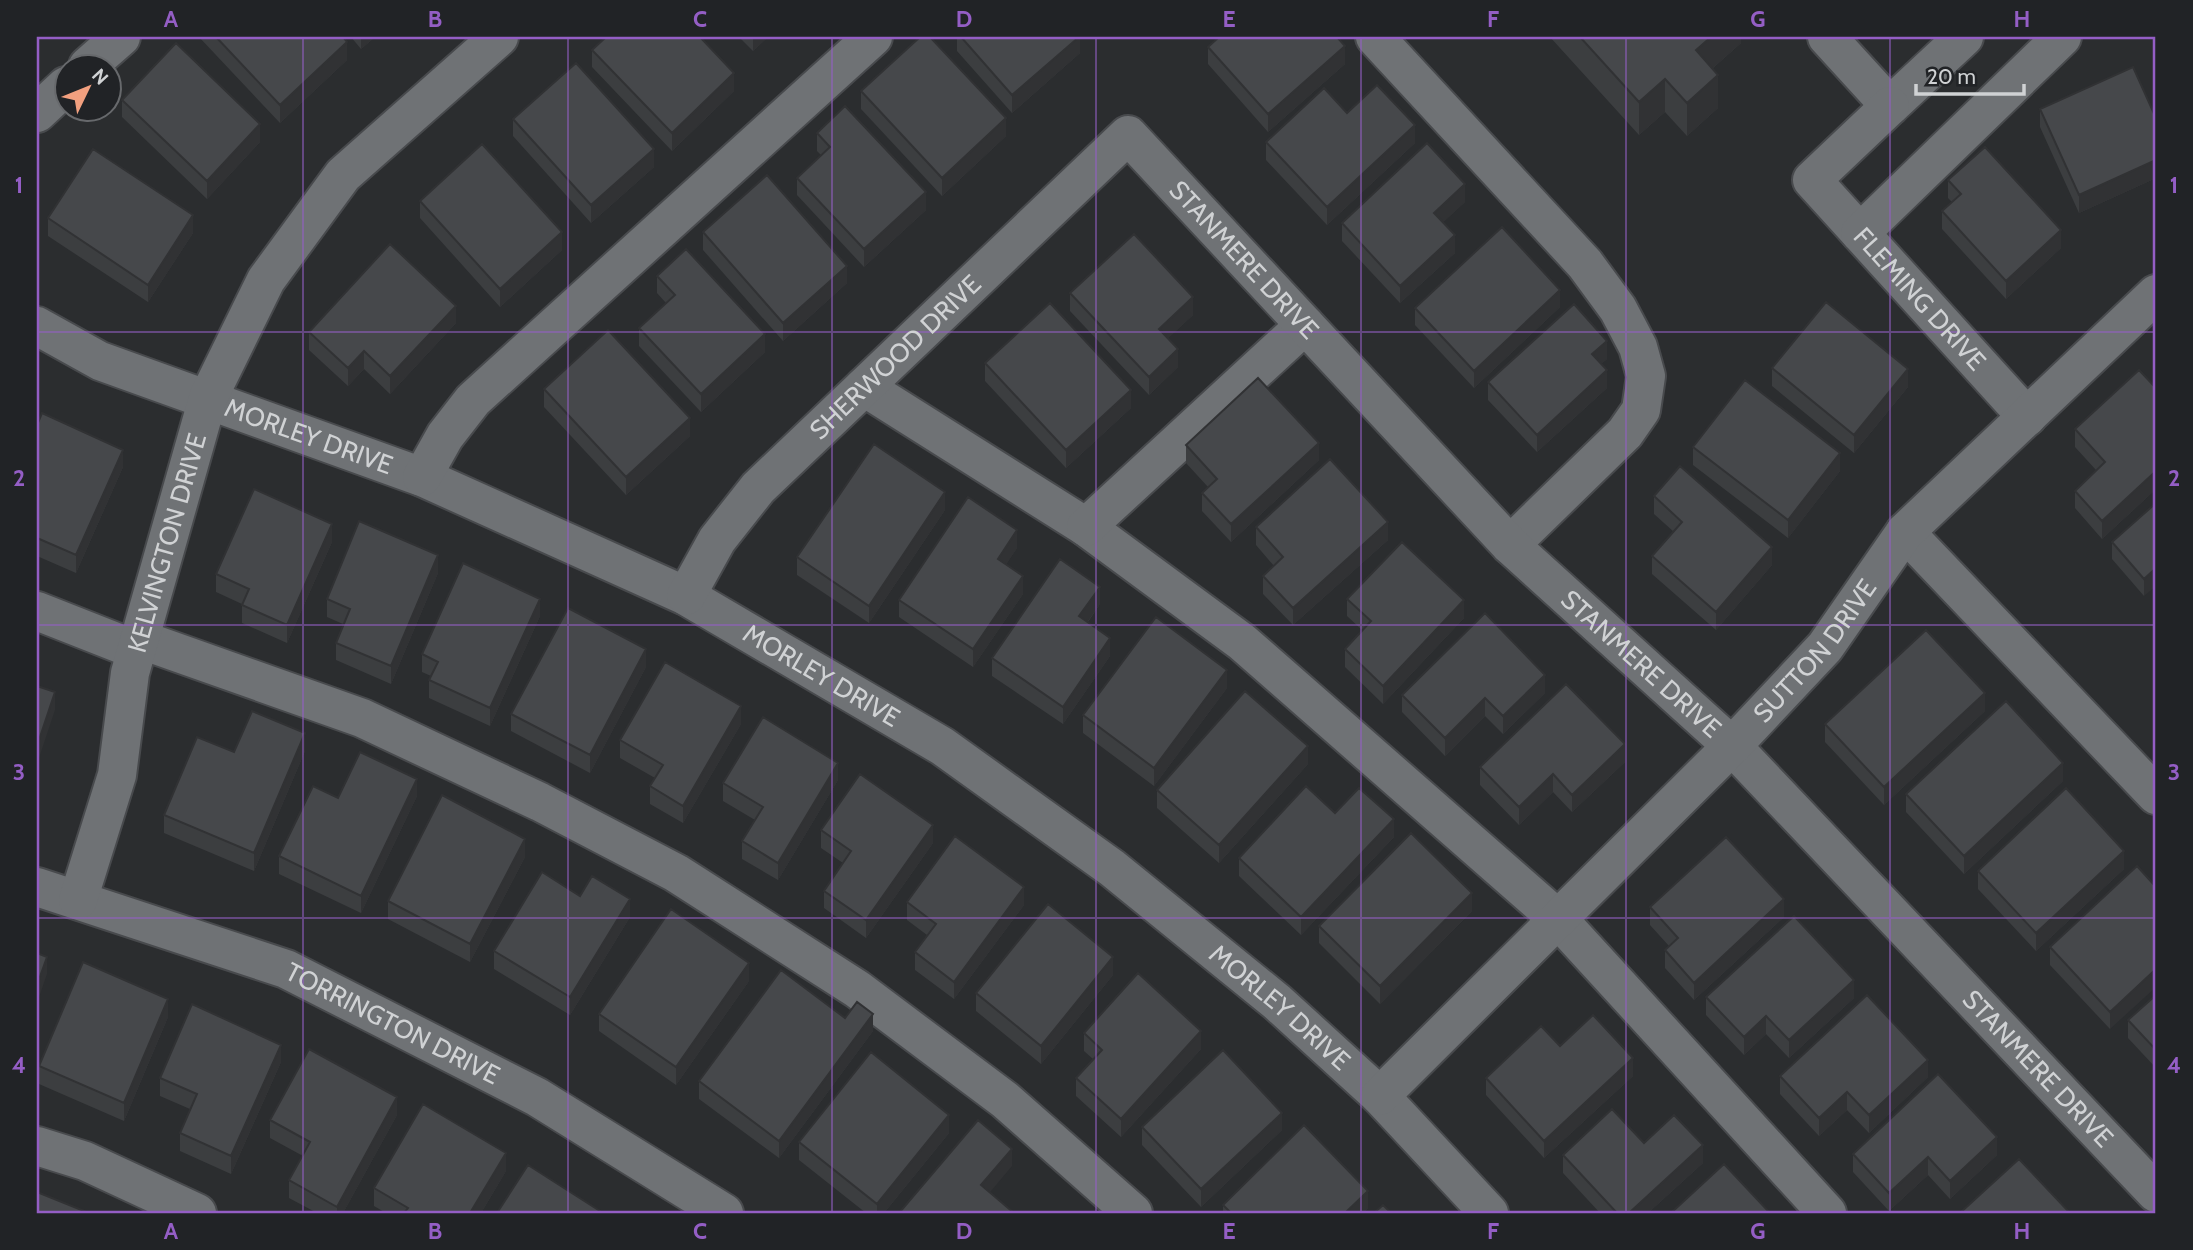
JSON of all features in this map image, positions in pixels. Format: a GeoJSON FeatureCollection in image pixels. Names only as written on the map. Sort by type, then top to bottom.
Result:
{"type":"FeatureCollection","features":[{"type":"Feature","properties":{"kind":"street"},"geometry":{"type":"LineString","coordinates":[[104,52],[121,37]]}},
{"type":"Feature","properties":{"kind":"street","name":"KELVINGTON DRIVE"},"geometry":{"type":"LineString","coordinates":[[78,900],[117,775],[130,673],[208,398],[266,280],[343,175],[499,37]]}},
{"type":"Feature","properties":{"kind":"street"},"geometry":{"type":"LineString","coordinates":[[422,477],[445,436],[473,400],[873,37]]}},
{"type":"Feature","properties":{"kind":"street"},"geometry":{"type":"LineString","coordinates":[[1375,37],[1585,264],[1618,309],[1638,347],[1646,376],[1641,410],[1625,433],[1510,545]]}},
{"type":"Feature","properties":{"kind":"street"},"geometry":{"type":"LineString","coordinates":[[1827,37],[1890,106],[1964,37]]}},
{"type":"Feature","properties":{"kind":"street"},"geometry":{"type":"LineString","coordinates":[[1860,233],[2062,37]]}},
{"type":"Feature","properties":{"kind":"street"},"geometry":{"type":"LineString","coordinates":[[37,113],[52,99]]}},
{"type":"Feature","properties":{"kind":"street","name":"FLEMING DRIVE"},"geometry":{"type":"LineString","coordinates":[[1890,106],[1812,180],[2027,417]]}},
{"type":"Feature","properties":{"kind":"street","name":"STANMERE DRIVE"},"geometry":{"type":"LineString","coordinates":[[1128,135],[1510,545],[1732,746],[2156,1193]]}},
{"type":"Feature","properties":{"kind":"street","name":"SHERWOOD DRIVE"},"geometry":{"type":"LineString","coordinates":[[686,596],[717,540],[758,488],[1128,135]]}},
{"type":"Feature","properties":{"kind":"street","name":"SUTTON DRIVE"},"geometry":{"type":"LineString","coordinates":[[1380,1096],[1732,746],[1825,648],[1905,532],[2156,294]]}},
{"type":"Feature","properties":{"kind":"street"},"geometry":{"type":"LineString","coordinates":[[1086,527],[1305,325]]}},
{"type":"Feature","properties":{"kind":"street","name":"MORLEY DRIVE"},"geometry":{"type":"LineString","coordinates":[[37,326],[100,361],[422,477],[686,596],[942,746],[1101,860],[1277,1002],[1380,1096],[1489,1213]]}},
{"type":"Feature","properties":{"kind":"street"},"geometry":{"type":"LineString","coordinates":[[864,387],[1086,527],[1242,642],[1558,919],[1827,1213]]}},
{"type":"Feature","properties":{"kind":"street"},"geometry":{"type":"LineString","coordinates":[[1905,532],[2156,795]]}},
{"type":"Feature","properties":{"kind":"street"},"geometry":{"type":"LineString","coordinates":[[37,611],[362,718],[540,802],[676,873],[867,997],[1005,1100],[1133,1213]]}},
{"type":"Feature","properties":{"kind":"street","name":"TORRINGTON DRIVE"},"geometry":{"type":"LineString","coordinates":[[37,887],[286,969],[537,1097],[724,1213]]}},
{"type":"Feature","properties":{"kind":"street"},"geometry":{"type":"LineString","coordinates":[[37,1146],[85,1161],[197,1213]]}},
{"type":"Feature","properties":{"kind":"building"},"geometry":{"type":"Polygon","coordinates":[[[216,37],[343,37],[347,42],[280,105],[216,37]]]}},
{"type":"Feature","properties":{"kind":"building"},"geometry":{"type":"Polygon","coordinates":[[[606,37],[700,37],[734,73],[672,133],[592,50],[606,37]]]}},
{"type":"Feature","properties":{"kind":"building"},"geometry":{"type":"Polygon","coordinates":[[[920,37],[930,37],[1006,118],[942,178],[861,91],[920,37]]]}},
{"type":"Feature","properties":{"kind":"building"},"geometry":{"type":"Polygon","coordinates":[[[961,37],[1079,37],[1012,95],[961,37]]]}},
{"type":"Feature","properties":{"kind":"building"},"geometry":{"type":"Polygon","coordinates":[[[1219,37],[1337,37],[1345,46],[1268,114],[1208,47],[1219,37]]]}},
{"type":"Feature","properties":{"kind":"building"},"geometry":{"type":"Polygon","coordinates":[[[1580,37],[1711,37],[1696,50],[1718,75],[1687,103],[1665,79],[1639,102],[1580,37]]]}},
{"type":"Feature","properties":{"kind":"building"},"geometry":{"type":"Polygon","coordinates":[[[176,43],[260,124],[207,181],[122,100],[176,43]]]}},
{"type":"Feature","properties":{"kind":"building"},"geometry":{"type":"Polygon","coordinates":[[[576,63],[654,149],[591,205],[513,119],[576,63]]]}},
{"type":"Feature","properties":{"kind":"building"},"geometry":{"type":"Polygon","coordinates":[[[2133,67],[2156,118],[2156,160],[2079,195],[2040,109],[2133,67]]]}},
{"type":"Feature","properties":{"kind":"building"},"geometry":{"type":"Polygon","coordinates":[[[1377,85],[1415,125],[1327,207],[1266,142],[1324,88],[1347,113],[1377,85]]]}},
{"type":"Feature","properties":{"kind":"building"},"geometry":{"type":"Polygon","coordinates":[[[845,106],[926,192],[864,249],[797,178],[830,147],[817,133],[845,106]]]}},
{"type":"Feature","properties":{"kind":"building"},"geometry":{"type":"Polygon","coordinates":[[[1427,143],[1465,184],[1434,213],[1455,235],[1400,286],[1342,223],[1427,143]]]}},
{"type":"Feature","properties":{"kind":"building"},"geometry":{"type":"Polygon","coordinates":[[[482,144],[562,232],[500,289],[420,201],[482,144]]]}},
{"type":"Feature","properties":{"kind":"building"},"geometry":{"type":"Polygon","coordinates":[[[1985,147],[2061,230],[2006,281],[1942,211],[1961,194],[1948,180],[1985,147]]]}},
{"type":"Feature","properties":{"kind":"building"},"geometry":{"type":"Polygon","coordinates":[[[93,149],[193,215],[148,285],[48,218],[93,149]]]}},
{"type":"Feature","properties":{"kind":"building"},"geometry":{"type":"Polygon","coordinates":[[[767,175],[847,266],[783,323],[703,232],[767,175]]]}},
{"type":"Feature","properties":{"kind":"building"},"geometry":{"type":"Polygon","coordinates":[[[1502,227],[1560,290],[1474,371],[1415,308],[1502,227]]]}},
{"type":"Feature","properties":{"kind":"building"},"geometry":{"type":"Polygon","coordinates":[[[1134,234],[1193,297],[1159,329],[1178,349],[1149,377],[1070,293],[1134,234]]]}},
{"type":"Feature","properties":{"kind":"building"},"geometry":{"type":"Polygon","coordinates":[[[390,244],[456,306],[390,376],[364,351],[348,368],[309,332],[390,244]]]}},
{"type":"Feature","properties":{"kind":"building"},"geometry":{"type":"Polygon","coordinates":[[[686,249],[765,334],[701,394],[639,328],[675,295],[657,276],[686,249]]]}},
{"type":"Feature","properties":{"kind":"building"},"geometry":{"type":"Polygon","coordinates":[[[1826,302],[1908,369],[1854,435],[1772,368],[1826,302]]]}},
{"type":"Feature","properties":{"kind":"building"},"geometry":{"type":"Polygon","coordinates":[[[1050,303],[1131,390],[1066,450],[985,363],[1050,303]]]}},
{"type":"Feature","properties":{"kind":"building"},"geometry":{"type":"Polygon","coordinates":[[[1574,304],[1607,341],[1592,354],[1607,370],[1537,435],[1488,382],[1574,304]]]}},
{"type":"Feature","properties":{"kind":"building"},"geometry":{"type":"Polygon","coordinates":[[[608,330],[690,418],[626,477],[544,389],[608,330]]]}},
{"type":"Feature","properties":{"kind":"building"},"geometry":{"type":"Polygon","coordinates":[[[2139,370],[2156,388],[2156,471],[2102,521],[2075,491],[2105,462],[2075,429],[2139,370]]]}},
{"type":"Feature","properties":{"kind":"building"},"geometry":{"type":"Polygon","coordinates":[[[1258,378],[1319,443],[1231,524],[1202,493],[1217,479],[1186,445],[1258,378]]]}},
{"type":"Feature","properties":{"kind":"building"},"geometry":{"type":"Polygon","coordinates":[[[1745,380],[1840,453],[1788,520],[1693,447],[1745,380]]]}},
{"type":"Feature","properties":{"kind":"building"},"geometry":{"type":"Polygon","coordinates":[[[42,413],[123,450],[76,555],[37,538],[37,425],[42,413]]]}},
{"type":"Feature","properties":{"kind":"building"},"geometry":{"type":"Polygon","coordinates":[[[874,444],[945,492],[869,606],[797,557],[874,444]]]}},
{"type":"Feature","properties":{"kind":"building"},"geometry":{"type":"Polygon","coordinates":[[[1330,459],[1388,522],[1293,608],[1263,576],[1283,557],[1256,527],[1330,459]]]}},
{"type":"Feature","properties":{"kind":"building"},"geometry":{"type":"Polygon","coordinates":[[[1680,466],[1772,547],[1716,612],[1652,556],[1682,522],[1654,496],[1680,466]]]}},
{"type":"Feature","properties":{"kind":"building"},"geometry":{"type":"Polygon","coordinates":[[[254,489],[332,524],[287,625],[242,605],[249,589],[216,574],[254,489]]]}},
{"type":"Feature","properties":{"kind":"building"},"geometry":{"type":"Polygon","coordinates":[[[968,497],[1017,530],[998,559],[1023,576],[973,649],[899,600],[968,497]]]}},
{"type":"Feature","properties":{"kind":"building"},"geometry":{"type":"Polygon","coordinates":[[[2156,503],[2156,568],[2144,579],[2112,542],[2156,503]]]}},
{"type":"Feature","properties":{"kind":"building"},"geometry":{"type":"Polygon","coordinates":[[[359,521],[438,555],[391,666],[336,643],[350,609],[327,599],[359,521]]]}},
{"type":"Feature","properties":{"kind":"building"},"geometry":{"type":"Polygon","coordinates":[[[1402,542],[1464,600],[1383,686],[1345,649],[1371,621],[1347,599],[1402,542]]]}},
{"type":"Feature","properties":{"kind":"building"},"geometry":{"type":"Polygon","coordinates":[[[1060,559],[1100,587],[1079,616],[1110,638],[1063,707],[992,658],[1060,559]]]}},
{"type":"Feature","properties":{"kind":"building"},"geometry":{"type":"Polygon","coordinates":[[[463,563],[540,599],[490,708],[429,680],[438,662],[422,654],[463,563]]]}},
{"type":"Feature","properties":{"kind":"building"},"geometry":{"type":"Polygon","coordinates":[[[568,608],[646,649],[590,755],[511,714],[568,608]]]}},
{"type":"Feature","properties":{"kind":"building"},"geometry":{"type":"Polygon","coordinates":[[[1485,613],[1545,675],[1503,716],[1485,698],[1445,738],[1402,695],[1485,613]]]}},
{"type":"Feature","properties":{"kind":"building"},"geometry":{"type":"Polygon","coordinates":[[[1156,617],[1227,670],[1154,768],[1083,715],[1156,617]]]}},
{"type":"Feature","properties":{"kind":"building"},"geometry":{"type":"Polygon","coordinates":[[[1926,630],[1985,693],[1884,787],[1825,724],[1926,630]]]}},
{"type":"Feature","properties":{"kind":"building"},"geometry":{"type":"Polygon","coordinates":[[[665,662],[741,706],[683,806],[650,786],[663,765],[620,740],[665,662]]]}},
{"type":"Feature","properties":{"kind":"building"},"geometry":{"type":"Polygon","coordinates":[[[1566,684],[1625,744],[1572,795],[1553,774],[1519,807],[1480,767],[1566,684]]]}},
{"type":"Feature","properties":{"kind":"building"},"geometry":{"type":"Polygon","coordinates":[[[37,686],[55,692],[37,746],[37,686]]]}},
{"type":"Feature","properties":{"kind":"building"},"geometry":{"type":"Polygon","coordinates":[[[1245,691],[1308,746],[1219,845],[1157,790],[1245,691]]]}},
{"type":"Feature","properties":{"kind":"building"},"geometry":{"type":"Polygon","coordinates":[[[2006,701],[2063,763],[1964,856],[1906,794],[2006,701]]]}},
{"type":"Feature","properties":{"kind":"building"},"geometry":{"type":"Polygon","coordinates":[[[252,711],[305,733],[254,853],[164,815],[197,737],[234,752],[252,711]]]}},
{"type":"Feature","properties":{"kind":"building"},"geometry":{"type":"Polygon","coordinates":[[[763,717],[838,763],[778,863],[742,841],[763,807],[723,783],[763,717]]]}},
{"type":"Feature","properties":{"kind":"building"},"geometry":{"type":"Polygon","coordinates":[[[360,752],[417,779],[361,896],[279,856],[313,786],[338,798],[360,752]]]}},
{"type":"Feature","properties":{"kind":"building"},"geometry":{"type":"Polygon","coordinates":[[[860,774],[933,825],[866,920],[824,891],[851,851],[821,830],[860,774]]]}},
{"type":"Feature","properties":{"kind":"building"},"geometry":{"type":"Polygon","coordinates":[[[1306,786],[1335,813],[1359,788],[1394,819],[1301,917],[1239,858],[1306,786]]]}},
{"type":"Feature","properties":{"kind":"building"},"geometry":{"type":"Polygon","coordinates":[[[2066,788],[2124,851],[2036,933],[1978,871],[2066,788]]]}},
{"type":"Feature","properties":{"kind":"building"},"geometry":{"type":"Polygon","coordinates":[[[442,795],[525,839],[470,944],[388,901],[442,795]]]}},
{"type":"Feature","properties":{"kind":"building"},"geometry":{"type":"Polygon","coordinates":[[[1411,833],[1472,893],[1380,986],[1319,926],[1411,833]]]}},
{"type":"Feature","properties":{"kind":"building"},"geometry":{"type":"Polygon","coordinates":[[[955,836],[1024,887],[954,982],[915,952],[936,924],[907,902],[955,836]]]}},
{"type":"Feature","properties":{"kind":"building"},"geometry":{"type":"Polygon","coordinates":[[[1726,837],[1784,899],[1694,983],[1665,950],[1678,938],[1650,907],[1726,837]]]}},
{"type":"Feature","properties":{"kind":"building"},"geometry":{"type":"Polygon","coordinates":[[[2137,866],[2156,887],[2156,969],[2110,1012],[2050,947],[2137,866]]]}},
{"type":"Feature","properties":{"kind":"building"},"geometry":{"type":"Polygon","coordinates":[[[542,872],[580,896],[592,876],[630,899],[570,997],[494,951],[542,872]]]}},
{"type":"Feature","properties":{"kind":"building"},"geometry":{"type":"Polygon","coordinates":[[[1048,904],[1113,957],[1041,1046],[976,993],[1048,904]]]}},
{"type":"Feature","properties":{"kind":"building"},"geometry":{"type":"Polygon","coordinates":[[[671,909],[749,963],[676,1067],[599,1014],[671,909]]]}},
{"type":"Feature","properties":{"kind":"building"},"geometry":{"type":"Polygon","coordinates":[[[1794,916],[1854,980],[1789,1040],[1766,1016],[1744,1037],[1706,997],[1794,916]]]}},
{"type":"Feature","properties":{"kind":"building"},"geometry":{"type":"Polygon","coordinates":[[[37,953],[47,957],[37,985],[37,953]]]}},
{"type":"Feature","properties":{"kind":"building"},"geometry":{"type":"Polygon","coordinates":[[[83,962],[168,999],[124,1103],[39,1066],[83,962]]]}},
{"type":"Feature","properties":{"kind":"building"},"geometry":{"type":"Polygon","coordinates":[[[781,970],[845,1018],[857,1002],[873,1014],[779,1141],[699,1081],[781,970]]]}},
{"type":"Feature","properties":{"kind":"building"},"geometry":{"type":"Polygon","coordinates":[[[1138,973],[1201,1031],[1121,1119],[1076,1078],[1102,1050],[1084,1033],[1138,973]]]}},
{"type":"Feature","properties":{"kind":"building"},"geometry":{"type":"Polygon","coordinates":[[[1867,995],[1928,1060],[1869,1115],[1847,1092],[1819,1118],[1780,1076],[1867,995]]]}},
{"type":"Feature","properties":{"kind":"building"},"geometry":{"type":"Polygon","coordinates":[[[2156,995],[2156,1050],[2128,1020],[2156,995]]]}},
{"type":"Feature","properties":{"kind":"building"},"geometry":{"type":"Polygon","coordinates":[[[192,1004],[281,1045],[231,1156],[180,1133],[197,1094],[160,1078],[192,1004]]]}},
{"type":"Feature","properties":{"kind":"building"},"geometry":{"type":"Polygon","coordinates":[[[1593,1015],[1633,1058],[1544,1141],[1486,1078],[1541,1026],[1560,1046],[1593,1015]]]}},
{"type":"Feature","properties":{"kind":"building"},"geometry":{"type":"Polygon","coordinates":[[[309,1049],[397,1097],[337,1207],[289,1180],[310,1142],[270,1120],[309,1049]]]}},
{"type":"Feature","properties":{"kind":"building"},"geometry":{"type":"Polygon","coordinates":[[[1223,1050],[1282,1113],[1201,1189],[1142,1127],[1223,1050]]]}},
{"type":"Feature","properties":{"kind":"building"},"geometry":{"type":"Polygon","coordinates":[[[871,1052],[949,1115],[877,1204],[799,1142],[871,1052]]]}},
{"type":"Feature","properties":{"kind":"building"},"geometry":{"type":"Polygon","coordinates":[[[1938,1074],[1997,1137],[1950,1181],[1928,1157],[1889,1193],[1853,1154],[1938,1074]]]}},
{"type":"Feature","properties":{"kind":"building"},"geometry":{"type":"Polygon","coordinates":[[[423,1104],[506,1153],[470,1213],[404,1213],[408,1208],[374,1188],[423,1104]]]}},
{"type":"Feature","properties":{"kind":"building"},"geometry":{"type":"Polygon","coordinates":[[[1612,1109],[1644,1143],[1674,1115],[1703,1145],[1629,1213],[1617,1213],[1563,1155],[1612,1109]]]}},
{"type":"Feature","properties":{"kind":"building"},"geometry":{"type":"Polygon","coordinates":[[[978,1120],[1012,1149],[981,1185],[1014,1213],[899,1213],[978,1120]]]}},
{"type":"Feature","properties":{"kind":"building"},"geometry":{"type":"Polygon","coordinates":[[[1304,1125],[1368,1191],[1345,1213],[1231,1213],[1223,1205],[1304,1125]]]}},
{"type":"Feature","properties":{"kind":"building"},"geometry":{"type":"Polygon","coordinates":[[[2019,1159],[2070,1213],[1960,1213],[2019,1159]]]}},
{"type":"Feature","properties":{"kind":"building"},"geometry":{"type":"Polygon","coordinates":[[[1724,1164],[1770,1213],[1671,1213],[1724,1164]]]}},
{"type":"Feature","properties":{"kind":"building"},"geometry":{"type":"Polygon","coordinates":[[[528,1165],[603,1213],[497,1213],[528,1165]]]}},
{"type":"Feature","properties":{"kind":"building"},"geometry":{"type":"Polygon","coordinates":[[[37,1192],[89,1213],[37,1213],[37,1192]]]}},
{"type":"Feature","properties":{"kind":"building"},"geometry":{"type":"Polygon","coordinates":[[[1383,1205],[1391,1213],[1374,1213],[1383,1205]]]}}]}
